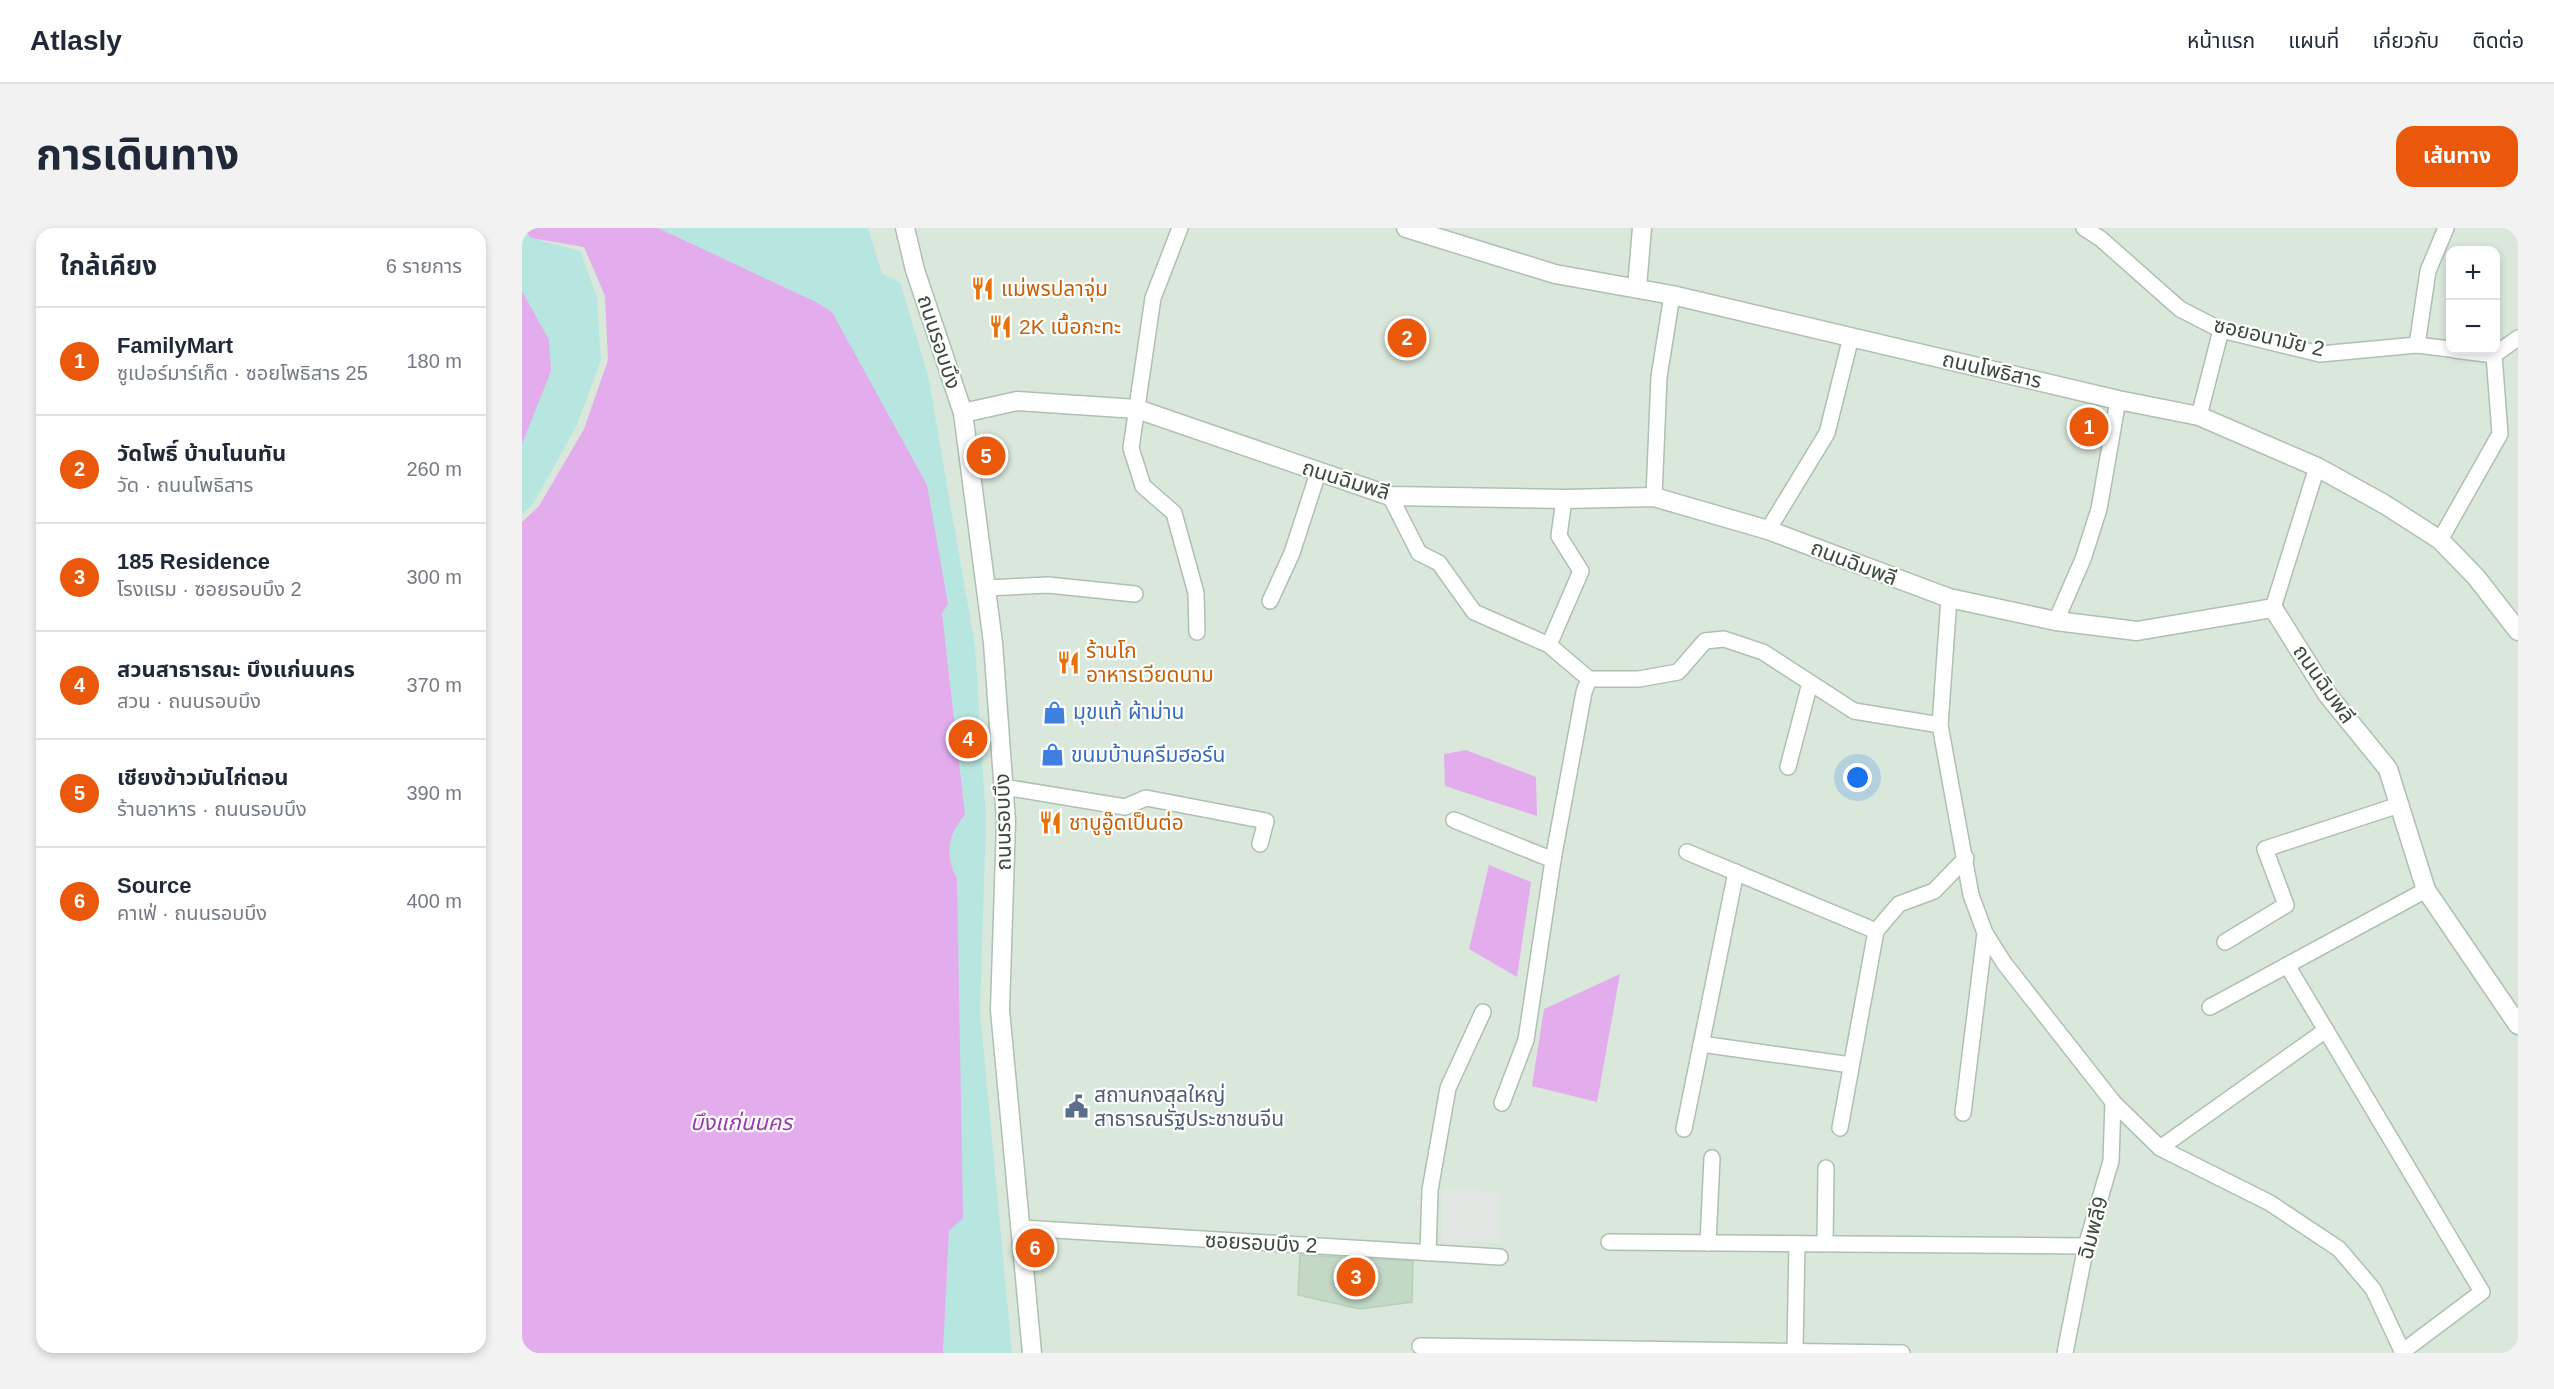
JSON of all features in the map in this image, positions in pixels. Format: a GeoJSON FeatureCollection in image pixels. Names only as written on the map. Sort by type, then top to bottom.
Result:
{"type":"FeatureCollection","features":[{"type":"Feature","properties":{"kind":"street","name":"ถนนรอบบึง"},"geometry":{"type":"LineString","coordinates":[[905,228],[915,270],[963,413],[993,643],[1006,821],[1000,1010],[1032,1353]]}},
{"type":"Feature","properties":{"kind":"street"},"geometry":{"type":"LineString","coordinates":[[1180,228],[1154,298],[1131,448],[1143,486],[1174,513],[1196,593],[1197,632]]}},
{"type":"Feature","properties":{"kind":"street","name":"ถนนโพธิสาร"},"geometry":{"type":"LineString","coordinates":[[1406,228],[1555,274],[1637,287],[2118,400],[2199,416],[2317,467],[2384,504],[2440,540],[2476,577],[2518,632]]}},
{"type":"Feature","properties":{"kind":"street"},"geometry":{"type":"LineString","coordinates":[[1637,287],[1642,228]]}},
{"type":"Feature","properties":{"kind":"street","name":"ซอยอนามัย 2"},"geometry":{"type":"LineString","coordinates":[[2084,228],[2180,309],[2221,330],[2320,354],[2417,345],[2446,348]]}},
{"type":"Feature","properties":{"kind":"street"},"geometry":{"type":"LineString","coordinates":[[2417,345],[2428,271],[2446,228]]}},
{"type":"Feature","properties":{"kind":"street"},"geometry":{"type":"LineString","coordinates":[[1654,497],[1659,377],[1672,295]]}},
{"type":"Feature","properties":{"kind":"street"},"geometry":{"type":"LineString","coordinates":[[2199,416],[2221,330]]}},
{"type":"Feature","properties":{"kind":"street"},"geometry":{"type":"LineString","coordinates":[[1768,530],[1827,433],[1851,337]]}},
{"type":"Feature","properties":{"kind":"street"},"geometry":{"type":"LineString","coordinates":[[2440,540],[2500,434],[2494,355],[2518,338]]}},
{"type":"Feature","properties":{"kind":"street","name":"ซอยอนามัย 2"},"geometry":{"type":"LineString","coordinates":[[2487,354],[2494,355]]}},
{"type":"Feature","properties":{"kind":"street","name":"ถนนฉิมพลี"},"geometry":{"type":"LineString","coordinates":[[963,413],[1017,400],[1137,409],[1390,496],[1564,499],[1654,497],[1768,530],[1948,598],[2056,621],[2137,631],[2272,608],[2327,694],[2388,769],[2426,890],[2518,1025]]}},
{"type":"Feature","properties":{"kind":"street"},"geometry":{"type":"LineString","coordinates":[[2056,621],[2083,559],[2099,509],[2118,400]]}},
{"type":"Feature","properties":{"kind":"street"},"geometry":{"type":"LineString","coordinates":[[2272,608],[2317,467]]}},
{"type":"Feature","properties":{"kind":"street"},"geometry":{"type":"LineString","coordinates":[[1270,601],[1292,553],[1318,473]]}},
{"type":"Feature","properties":{"kind":"street"},"geometry":{"type":"LineString","coordinates":[[1390,496],[1419,554],[1439,563],[1474,612],[1549,645],[1589,679],[1639,679],[1678,672],[1705,641],[1724,639],[1763,652],[1854,711],[1940,725]]}},
{"type":"Feature","properties":{"kind":"street"},"geometry":{"type":"LineString","coordinates":[[1549,645],[1581,571],[1559,536],[1564,499]]}},
{"type":"Feature","properties":{"kind":"street"},"geometry":{"type":"LineString","coordinates":[[986,588],[1048,585],[1135,594]]}},
{"type":"Feature","properties":{"kind":"street"},"geometry":{"type":"LineString","coordinates":[[1948,598],[1940,725],[1971,895],[1985,933],[2004,963],[2113,1102],[2160,1148],[2270,1203],[2338,1249],[2373,1289],[2403,1352],[2482,1292],[2287,965]]}},
{"type":"Feature","properties":{"kind":"street"},"geometry":{"type":"LineString","coordinates":[[1502,1103],[1526,1040],[1552,860],[1584,692],[1589,679]]}},
{"type":"Feature","properties":{"kind":"street"},"geometry":{"type":"LineString","coordinates":[[1788,767],[1810,682]]}},
{"type":"Feature","properties":{"kind":"street"},"geometry":{"type":"LineString","coordinates":[[1004,787],[1125,807],[1146,798],[1266,821],[1260,844]]}},
{"type":"Feature","properties":{"kind":"street"},"geometry":{"type":"LineString","coordinates":[[2225,942],[2286,905],[2265,849],[2399,805]]}},
{"type":"Feature","properties":{"kind":"street"},"geometry":{"type":"LineString","coordinates":[[1454,820],[1552,860]]}},
{"type":"Feature","properties":{"kind":"street"},"geometry":{"type":"LineString","coordinates":[[1687,852],[1876,931]]}},
{"type":"Feature","properties":{"kind":"street"},"geometry":{"type":"LineString","coordinates":[[1840,1128],[1876,931],[1899,904],[1934,891],[1966,858]]}},
{"type":"Feature","properties":{"kind":"street"},"geometry":{"type":"LineString","coordinates":[[1684,1129],[1736,872]]}},
{"type":"Feature","properties":{"kind":"street"},"geometry":{"type":"LineString","coordinates":[[2210,1007],[2426,890]]}},
{"type":"Feature","properties":{"kind":"street"},"geometry":{"type":"LineString","coordinates":[[1963,1113],[1985,933]]}},
{"type":"Feature","properties":{"kind":"street"},"geometry":{"type":"LineString","coordinates":[[1428,1253],[1430,1190],[1448,1088],[1483,1012]]}},
{"type":"Feature","properties":{"kind":"street"},"geometry":{"type":"LineString","coordinates":[[2160,1148],[2326,1030]]}},
{"type":"Feature","properties":{"kind":"street"},"geometry":{"type":"LineString","coordinates":[[1701,1044],[1851,1065]]}},
{"type":"Feature","properties":{"kind":"street","name":"ฉิมพลี9"},"geometry":{"type":"LineString","coordinates":[[2065,1353],[2086,1246],[2111,1161],[2113,1102]]}},
{"type":"Feature","properties":{"kind":"street"},"geometry":{"type":"LineString","coordinates":[[1708,1244],[1712,1158]]}},
{"type":"Feature","properties":{"kind":"street"},"geometry":{"type":"LineString","coordinates":[[1825,1244],[1826,1168]]}},
{"type":"Feature","properties":{"kind":"street","name":"ซอยรอบบึง 2"},"geometry":{"type":"LineString","coordinates":[[1022,1228],[1500,1257]]}},
{"type":"Feature","properties":{"kind":"street"},"geometry":{"type":"LineString","coordinates":[[1609,1242],[2086,1246]]}},
{"type":"Feature","properties":{"kind":"street"},"geometry":{"type":"LineString","coordinates":[[1795,1350],[1797,1244]]}},
{"type":"Feature","properties":{"kind":"street"},"geometry":{"type":"LineString","coordinates":[[1420,1346],[1902,1353]]}},
{"type":"Feature","properties":{"kind":"shaded area"},"geometry":{"type":"Polygon","coordinates":[[[522,228],[2518,228],[2518,1353],[522,1353],[522,228]]]}},
{"type":"Feature","properties":{"kind":"shaded area"},"geometry":{"type":"Polygon","coordinates":[[[658,228],[868,228],[882,274],[900,282],[928,375],[975,646],[986,821],[980,1011],[1012,1353],[943,1353],[949,1231],[957,879],[951,862],[950,846],[954,830],[965,815],[942,613],[948,603],[832,312],[816,302],[658,228]]]}},
{"type":"Feature","properties":{"kind":"shaded area"},"geometry":{"type":"Polygon","coordinates":[[[522,230],[531,238],[580,251],[597,297],[601,360],[577,425],[533,504],[522,514],[522,230]]]}},
{"type":"Feature","properties":{"kind":"shaded area"},"geometry":{"type":"Polygon","coordinates":[[[1443,1189],[1500,1192],[1500,1242],[1443,1242],[1443,1189]]]}},
{"type":"Feature","properties":{"kind":"water","name":"บึงแก่นนคร"},"geometry":{"type":"Polygon","coordinates":[[[522,228],[658,228],[816,302],[832,312],[927,485],[948,604],[942,613],[965,815],[954,830],[950,846],[951,862],[957,879],[963,1218],[949,1231],[943,1353],[522,1353],[522,522],[539,506],[584,429],[608,360],[605,296],[584,247],[531,238],[522,228]]]}},
{"type":"Feature","properties":{"kind":"water"},"geometry":{"type":"Polygon","coordinates":[[[522,291],[549,340],[551,371],[522,444],[522,291]]]}},
{"type":"Feature","properties":{"kind":"water"},"geometry":{"type":"Polygon","coordinates":[[[1466,750],[1536,777],[1537,816],[1445,786],[1444,754],[1466,750]]]}},
{"type":"Feature","properties":{"kind":"water"},"geometry":{"type":"Polygon","coordinates":[[[1489,865],[1531,882],[1517,977],[1469,949],[1489,865]]]}},
{"type":"Feature","properties":{"kind":"water"},"geometry":{"type":"Polygon","coordinates":[[[1620,974],[1597,1102],[1532,1086],[1544,1009],[1620,974]]]}},
{"type":"Feature","properties":{"kind":"building"},"geometry":{"type":"Polygon","coordinates":[[[1300,1255],[1413,1261],[1412,1302],[1360,1309],[1298,1295],[1300,1255]]]}},
{"type":"Feature","properties":{"kind":"place","name":"แม่พรปลาจุ่ม"},"geometry":{"type":"Point","coordinates":[983,289]}},
{"type":"Feature","properties":{"kind":"place","name":"2K เนื้อกะทะ"},"geometry":{"type":"Point","coordinates":[1001,327]}},
{"type":"Feature","properties":{"kind":"place","name":"วัดโพธิ์ บ้านโนนทัน"},"geometry":{"type":"Point","coordinates":[1407,338]}},
{"type":"Feature","properties":{"kind":"place","name":"FamilyMart"},"geometry":{"type":"Point","coordinates":[2089,427]}},
{"type":"Feature","properties":{"kind":"place","name":"เชียงข้าวมันไก่ตอน"},"geometry":{"type":"Point","coordinates":[986,456]}},
{"type":"Feature","properties":{"kind":"place","name":"ร้านโก อาหารเวียดนาม"},"geometry":{"type":"Point","coordinates":[1068,663]}},
{"type":"Feature","properties":{"kind":"place","name":"มุขแท้ ผ้าม่าน"},"geometry":{"type":"Point","coordinates":[1055,712]}},
{"type":"Feature","properties":{"kind":"place","name":"สวนสาธารณะ บึงแก่นนคร"},"geometry":{"type":"Point","coordinates":[968,739]}},
{"type":"Feature","properties":{"kind":"place","name":"ขนมบ้านครีมฮอร์น"},"geometry":{"type":"Point","coordinates":[1053,755]}},
{"type":"Feature","properties":{"kind":"place","name":"ชาบูอู๊ดเป็นต่อ"},"geometry":{"type":"Point","coordinates":[1051,823]}},
{"type":"Feature","properties":{"kind":"place","name":"สถานกงสุลใหญ่ สาธารณรัฐประชาชนจีน"},"geometry":{"type":"Point","coordinates":[1076,1107]}},
{"type":"Feature","properties":{"kind":"place","name":"Source"},"geometry":{"type":"Point","coordinates":[1035,1248]}},
{"type":"Feature","properties":{"kind":"place","name":"185 Residence"},"geometry":{"type":"Point","coordinates":[1356,1277]}}]}
